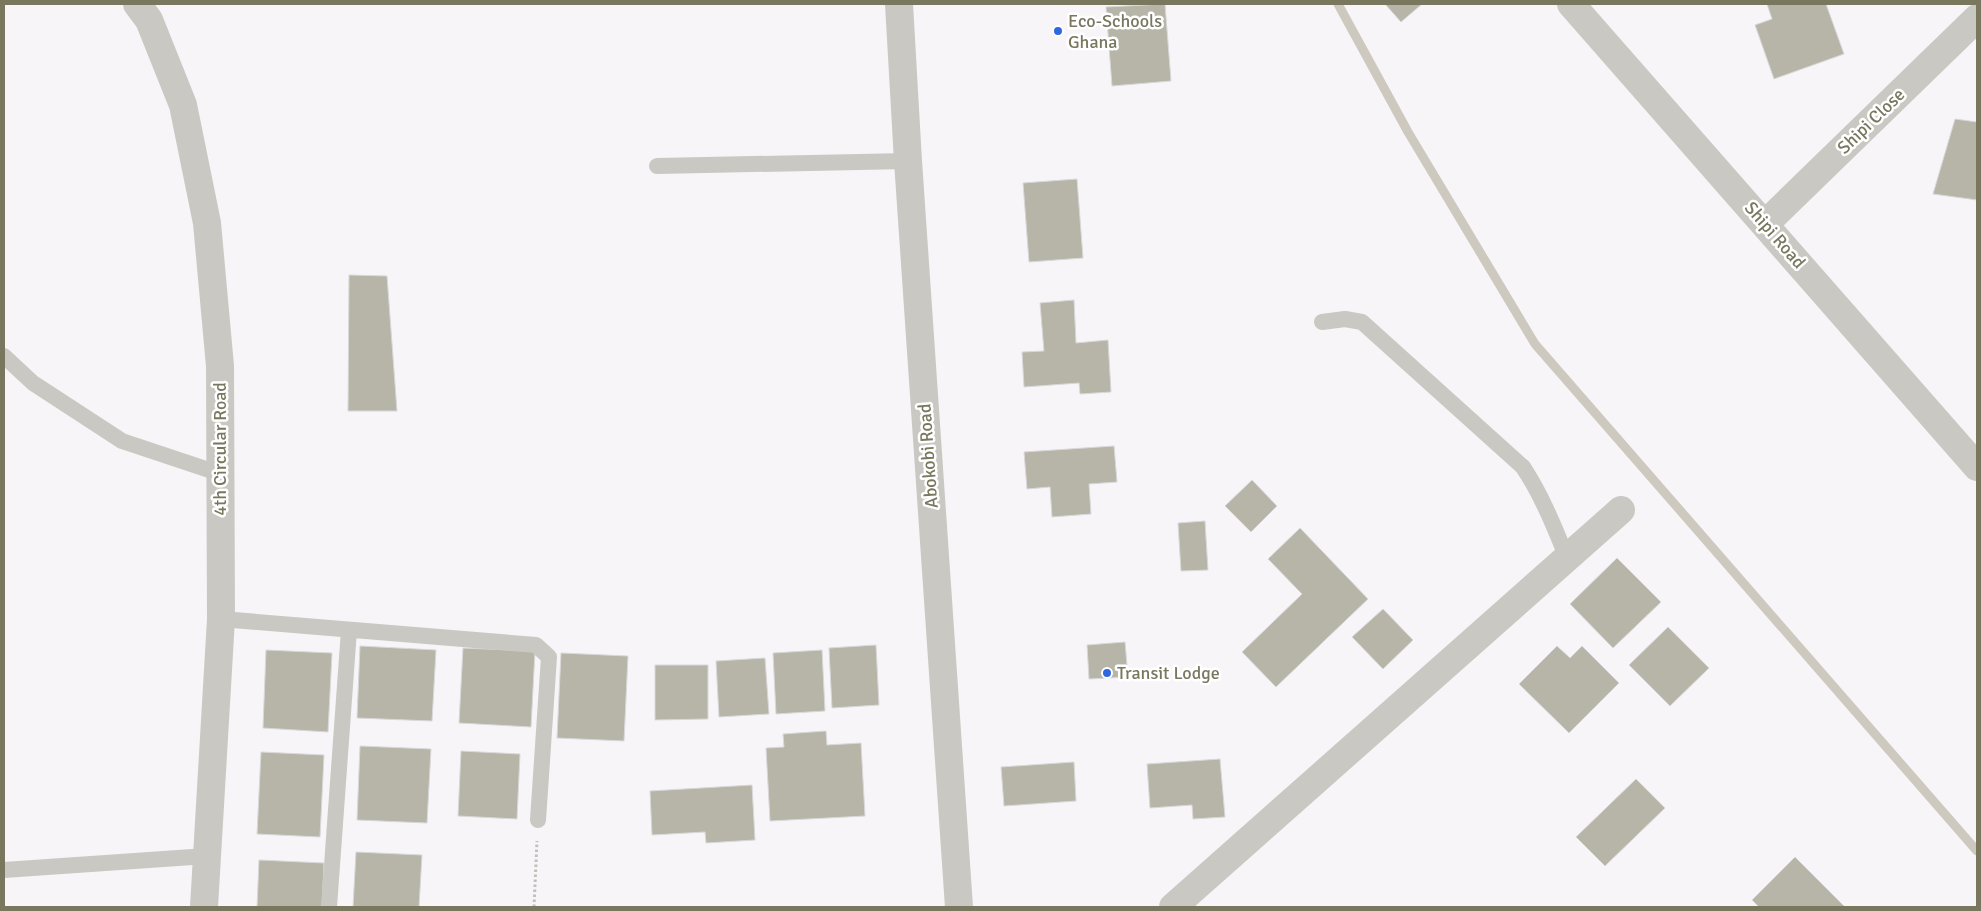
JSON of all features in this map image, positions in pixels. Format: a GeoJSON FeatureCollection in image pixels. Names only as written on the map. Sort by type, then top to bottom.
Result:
{"type":"FeatureCollection","features":[{"type":"Feature","properties":{"kind":"street","name":"4th Circular Road"},"geometry":{"type":"LineString","coordinates":[[137,4],[149,20],[183,104],[207,223],[220,366],[221,619],[204,907]]}},
{"type":"Feature","properties":{"kind":"street","name":"Abokobi Road"},"geometry":{"type":"LineString","coordinates":[[899,4],[958,907]]}},
{"type":"Feature","properties":{"kind":"street","name":"Shipi Road"},"geometry":{"type":"LineString","coordinates":[[1571,4],[1977,467]]}},
{"type":"Feature","properties":{"kind":"street","name":"Shipi Close"},"geometry":{"type":"LineString","coordinates":[[1765,224],[1977,18]]}},
{"type":"Feature","properties":{"kind":"street"},"geometry":{"type":"LineString","coordinates":[[1173,907],[1621,510]]}},
{"type":"Feature","properties":{"kind":"lane"},"geometry":{"type":"LineString","coordinates":[[657,166],[908,161]]}},
{"type":"Feature","properties":{"kind":"lane"},"geometry":{"type":"LineString","coordinates":[[1322,322],[1345,319],[1362,322],[1523,467],[1548,510],[1567,558]]}},
{"type":"Feature","properties":{"kind":"lane"},"geometry":{"type":"LineString","coordinates":[[4,356],[33,382],[122,441],[221,474]]}},
{"type":"Feature","properties":{"kind":"lane"},"geometry":{"type":"LineString","coordinates":[[221,619],[536,645],[550,657],[538,820]]}},
{"type":"Feature","properties":{"kind":"lane"},"geometry":{"type":"LineString","coordinates":[[329,907],[349,630]]}},
{"type":"Feature","properties":{"kind":"lane"},"geometry":{"type":"LineString","coordinates":[[4,870],[207,856]]}},
{"type":"Feature","properties":{"kind":"path"},"geometry":{"type":"LineString","coordinates":[[534,907],[538,820]]}},
{"type":"Feature","properties":{"kind":"building"},"geometry":{"type":"Polygon","coordinates":[[[1165,4],[1171,81],[1112,86],[1106,7],[1165,4]]]}},
{"type":"Feature","properties":{"kind":"building"},"geometry":{"type":"Polygon","coordinates":[[[1385,4],[1422,4],[1401,22],[1385,4]]]}},
{"type":"Feature","properties":{"kind":"building"},"geometry":{"type":"Polygon","coordinates":[[[1767,4],[1826,4],[1844,54],[1774,79],[1755,25],[1772,19],[1767,4]]]}},
{"type":"Feature","properties":{"kind":"building"},"geometry":{"type":"Polygon","coordinates":[[[1955,119],[1977,122],[1977,200],[1933,194],[1955,119]]]}},
{"type":"Feature","properties":{"kind":"building"},"geometry":{"type":"Polygon","coordinates":[[[1077,179],[1083,258],[1029,262],[1023,183],[1077,179]]]}},
{"type":"Feature","properties":{"kind":"building"},"geometry":{"type":"Polygon","coordinates":[[[349,275],[387,276],[397,411],[348,411],[349,275]]]}},
{"type":"Feature","properties":{"kind":"building"},"geometry":{"type":"Polygon","coordinates":[[[1074,300],[1076,343],[1108,340],[1111,392],[1080,394],[1079,383],[1024,387],[1022,352],[1044,351],[1040,303],[1074,300]]]}},
{"type":"Feature","properties":{"kind":"building"},"geometry":{"type":"Polygon","coordinates":[[[1114,446],[1117,482],[1089,484],[1091,514],[1052,517],[1050,487],[1027,489],[1024,452],[1114,446]]]}},
{"type":"Feature","properties":{"kind":"building"},"geometry":{"type":"Polygon","coordinates":[[[1252,480],[1277,506],[1251,532],[1225,506],[1252,480]]]}},
{"type":"Feature","properties":{"kind":"building"},"geometry":{"type":"Polygon","coordinates":[[[1205,521],[1208,570],[1181,571],[1178,523],[1205,521]]]}},
{"type":"Feature","properties":{"kind":"building"},"geometry":{"type":"Polygon","coordinates":[[[1300,528],[1368,599],[1276,687],[1242,652],[1302,594],[1268,559],[1300,528]]]}},
{"type":"Feature","properties":{"kind":"building"},"geometry":{"type":"Polygon","coordinates":[[[1617,558],[1661,602],[1613,648],[1570,604],[1617,558]]]}},
{"type":"Feature","properties":{"kind":"building"},"geometry":{"type":"Polygon","coordinates":[[[1383,609],[1413,640],[1383,669],[1352,637],[1383,609]]]}},
{"type":"Feature","properties":{"kind":"building"},"geometry":{"type":"Polygon","coordinates":[[[1668,627],[1709,668],[1670,706],[1629,665],[1668,627]]]}},
{"type":"Feature","properties":{"kind":"building"},"geometry":{"type":"Polygon","coordinates":[[[1125,642],[1128,677],[1089,679],[1087,645],[1125,642]]]}},
{"type":"Feature","properties":{"kind":"building"},"geometry":{"type":"Polygon","coordinates":[[[876,645],[879,705],[832,708],[829,648],[876,645]]]}},
{"type":"Feature","properties":{"kind":"building"},"geometry":{"type":"Polygon","coordinates":[[[360,646],[436,650],[432,721],[357,718],[360,646]]]}},
{"type":"Feature","properties":{"kind":"building"},"geometry":{"type":"Polygon","coordinates":[[[1557,646],[1570,658],[1582,646],[1619,683],[1569,733],[1519,684],[1557,646]]]}},
{"type":"Feature","properties":{"kind":"building"},"geometry":{"type":"Polygon","coordinates":[[[463,648],[535,651],[531,727],[459,723],[463,648]]]}},
{"type":"Feature","properties":{"kind":"building"},"geometry":{"type":"Polygon","coordinates":[[[266,650],[332,653],[328,732],[263,728],[266,650]]]}},
{"type":"Feature","properties":{"kind":"building"},"geometry":{"type":"Polygon","coordinates":[[[822,650],[825,711],[776,714],[773,653],[822,650]]]}},
{"type":"Feature","properties":{"kind":"building"},"geometry":{"type":"Polygon","coordinates":[[[561,653],[628,656],[624,741],[557,738],[561,653]]]}},
{"type":"Feature","properties":{"kind":"building"},"geometry":{"type":"Polygon","coordinates":[[[765,658],[769,714],[719,717],[716,661],[765,658]]]}},
{"type":"Feature","properties":{"kind":"building"},"geometry":{"type":"Polygon","coordinates":[[[655,665],[708,665],[708,719],[655,720],[655,665]]]}},
{"type":"Feature","properties":{"kind":"building"},"geometry":{"type":"Polygon","coordinates":[[[826,731],[827,745],[861,743],[865,816],[770,821],[766,748],[784,747],[783,734],[826,731]]]}},
{"type":"Feature","properties":{"kind":"building"},"geometry":{"type":"Polygon","coordinates":[[[360,746],[431,749],[427,823],[357,820],[360,746]]]}},
{"type":"Feature","properties":{"kind":"building"},"geometry":{"type":"Polygon","coordinates":[[[461,751],[520,754],[517,819],[458,816],[461,751]]]}},
{"type":"Feature","properties":{"kind":"building"},"geometry":{"type":"Polygon","coordinates":[[[261,752],[324,755],[320,837],[257,834],[261,752]]]}},
{"type":"Feature","properties":{"kind":"building"},"geometry":{"type":"Polygon","coordinates":[[[1220,759],[1225,817],[1193,819],[1192,805],[1150,808],[1147,764],[1220,759]]]}},
{"type":"Feature","properties":{"kind":"building"},"geometry":{"type":"Polygon","coordinates":[[[1074,762],[1076,801],[1004,806],[1001,767],[1074,762]]]}},
{"type":"Feature","properties":{"kind":"building"},"geometry":{"type":"Polygon","coordinates":[[[1636,779],[1665,808],[1605,866],[1576,837],[1636,779]]]}},
{"type":"Feature","properties":{"kind":"building"},"geometry":{"type":"Polygon","coordinates":[[[752,785],[755,840],[706,843],[705,832],[652,835],[650,791],[752,785]]]}},
{"type":"Feature","properties":{"kind":"building"},"geometry":{"type":"Polygon","coordinates":[[[356,852],[422,855],[419,907],[353,907],[356,852]]]}},
{"type":"Feature","properties":{"kind":"building"},"geometry":{"type":"Polygon","coordinates":[[[1795,857],[1845,907],[1759,907],[1752,900],[1795,857]]]}},
{"type":"Feature","properties":{"kind":"building"},"geometry":{"type":"Polygon","coordinates":[[[259,860],[324,863],[322,907],[257,907],[259,860]]]}},
{"type":"Feature","properties":{"kind":"waterway"},"geometry":{"type":"LineString","coordinates":[[1338,4],[1408,132],[1535,344],[1977,851]]}},
{"type":"Feature","properties":{"kind":"place","name":"Eco-Schools Ghana"},"geometry":{"type":"Point","coordinates":[1058,31]}},
{"type":"Feature","properties":{"kind":"place","name":"Transit Lodge"},"geometry":{"type":"Point","coordinates":[1107,673]}}]}
